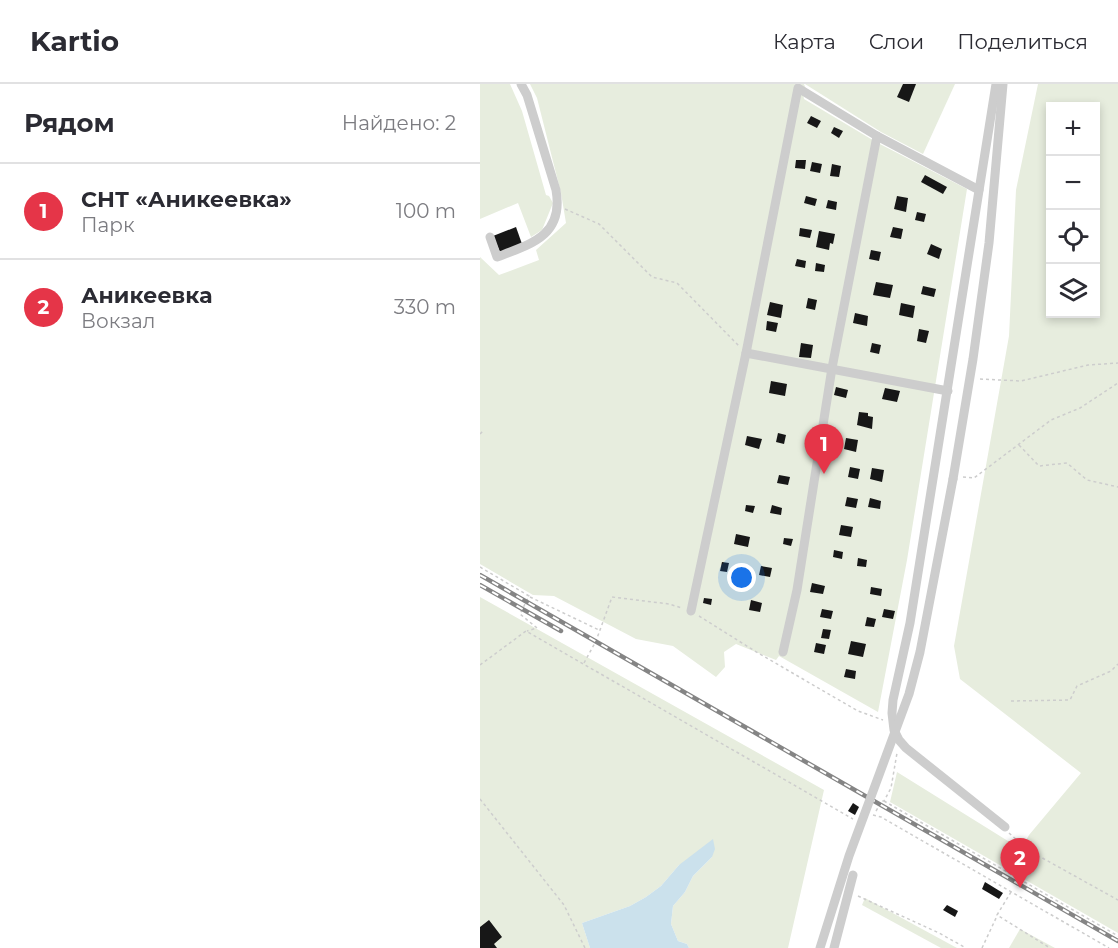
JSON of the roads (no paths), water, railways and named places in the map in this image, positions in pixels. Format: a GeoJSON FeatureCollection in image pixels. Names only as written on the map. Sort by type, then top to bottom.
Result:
{"type":"FeatureCollection","features":[{"type":"Feature","properties":{"kind":"street"},"geometry":{"type":"LineString","coordinates":[[490,237],[497,257],[532,244],[547,233],[558,206],[556,190],[530,105],[521,84]]}},
{"type":"Feature","properties":{"kind":"street"},"geometry":{"type":"LineString","coordinates":[[996,84],[910,623],[893,700],[892,723],[899,741],[1005,827]]}},
{"type":"Feature","properties":{"kind":"street"},"geometry":{"type":"LineString","coordinates":[[820,948],[849,856],[909,694],[920,652],[970,378],[989,243],[1003,84]]}},
{"type":"Feature","properties":{"kind":"street"},"geometry":{"type":"LineString","coordinates":[[691,611],[746,353],[798,88],[877,136],[979,190]]}},
{"type":"Feature","properties":{"kind":"street"},"geometry":{"type":"LineString","coordinates":[[783,652],[797,590],[832,368],[877,136]]}},
{"type":"Feature","properties":{"kind":"street"},"geometry":{"type":"LineString","coordinates":[[746,353],[948,391]]}},
{"type":"Feature","properties":{"kind":"street"},"geometry":{"type":"LineString","coordinates":[[834,948],[853,875]]}},
{"type":"Feature","properties":{"kind":"water"},"geometry":{"type":"Polygon","coordinates":[[[713,839],[715,849],[712,857],[693,876],[685,892],[673,906],[671,924],[678,941],[687,944],[689,948],[590,948],[582,923],[630,906],[646,897],[661,886],[679,865],[713,839]]]}},
{"type":"Feature","properties":{"kind":"railway"},"geometry":{"type":"LineString","coordinates":[[480,575],[1118,941]]}},
{"type":"Feature","properties":{"kind":"railway"},"geometry":{"type":"LineString","coordinates":[[480,585],[561,631]]}},
{"type":"Feature","properties":{"kind":"place","name":"СНТ «Аникеевка»"},"geometry":{"type":"Point","coordinates":[824,474]}},
{"type":"Feature","properties":{"kind":"place","name":"Аникеевка"},"geometry":{"type":"Point","coordinates":[1020,888]}}]}
